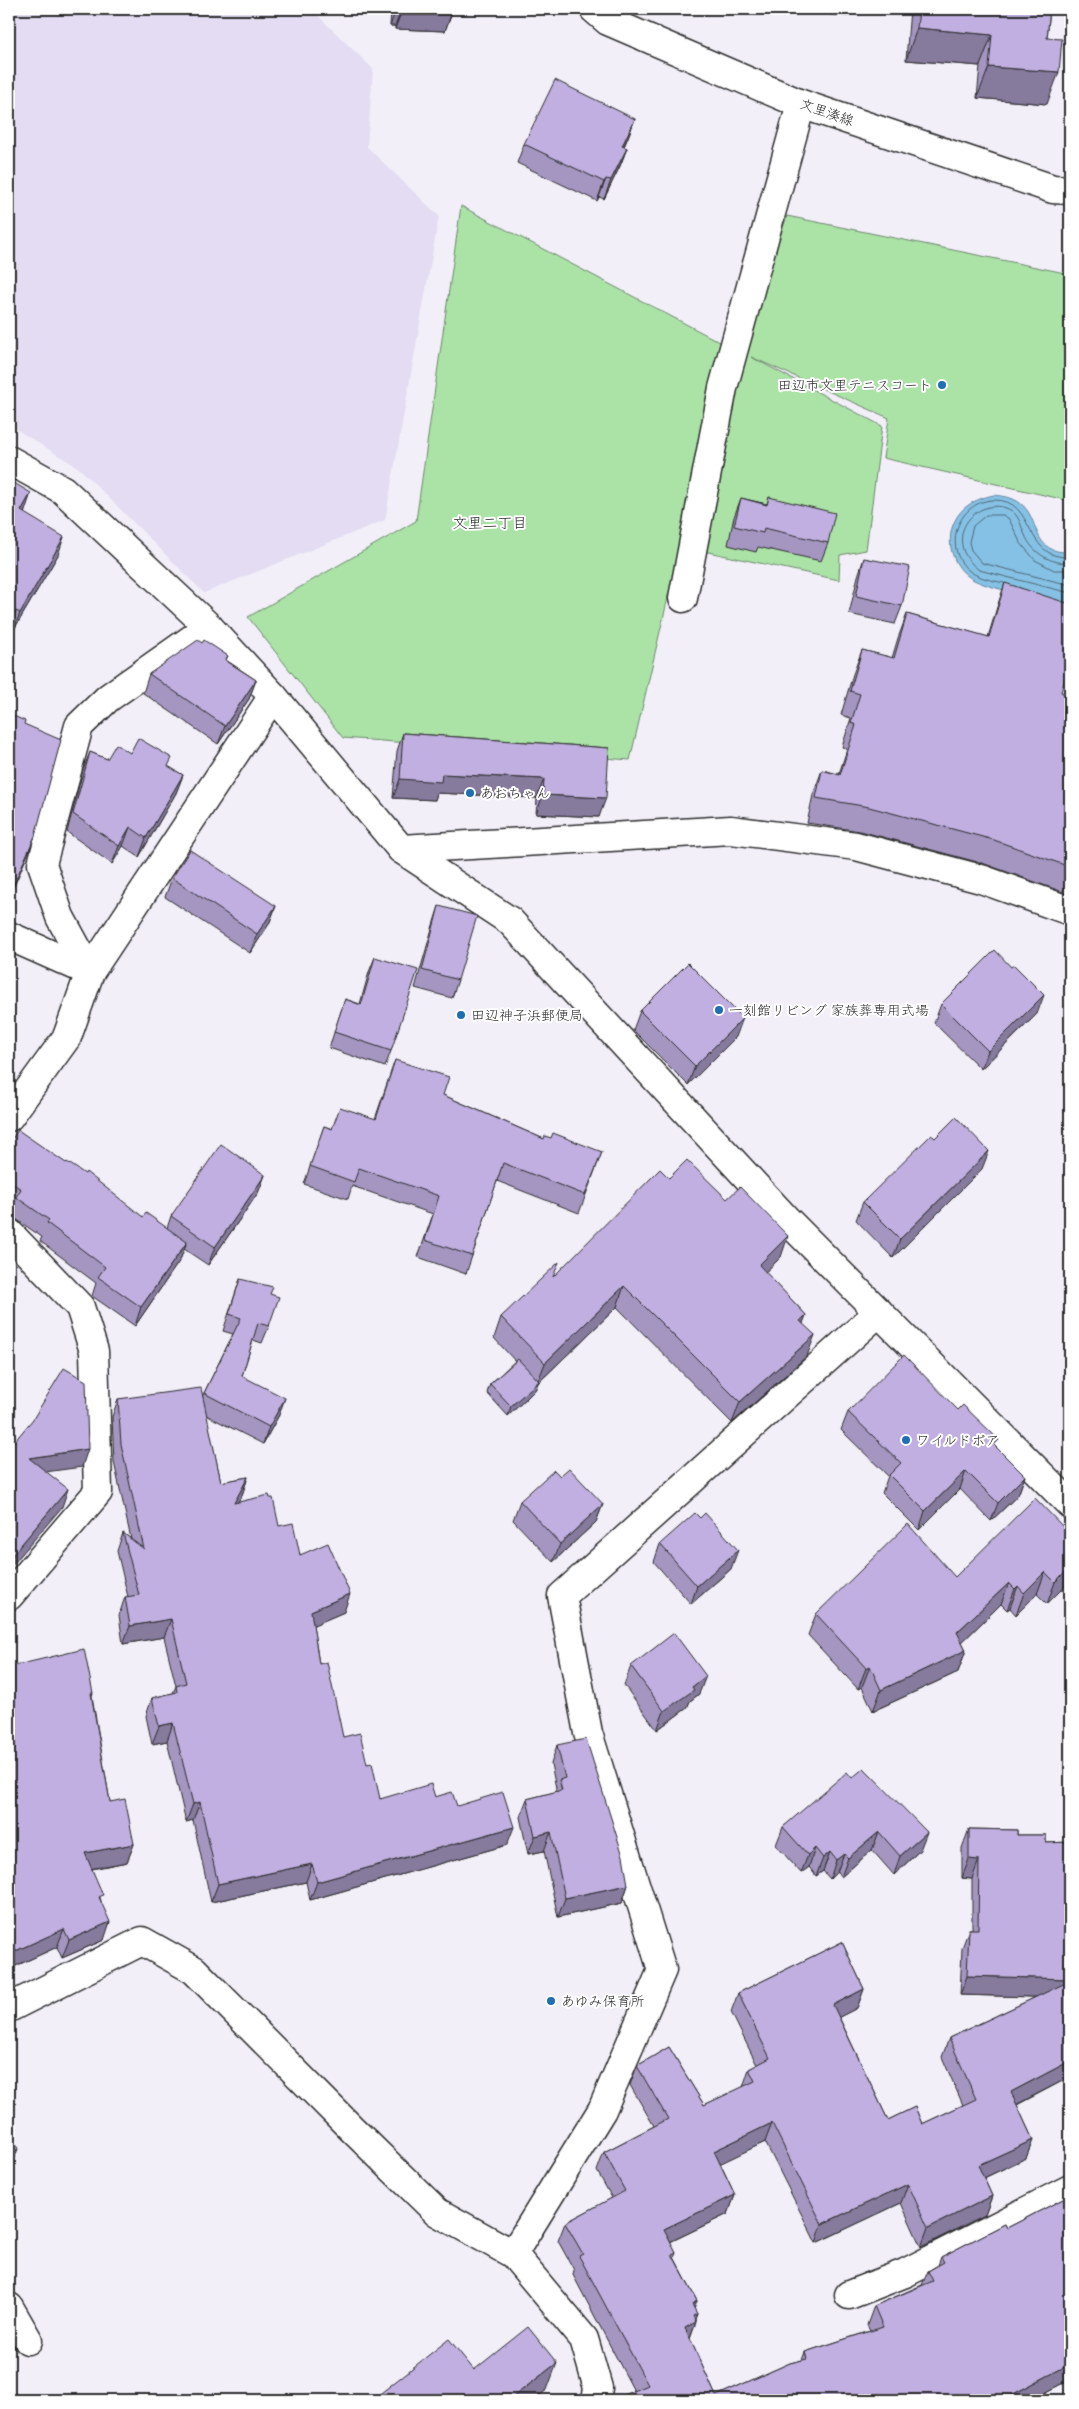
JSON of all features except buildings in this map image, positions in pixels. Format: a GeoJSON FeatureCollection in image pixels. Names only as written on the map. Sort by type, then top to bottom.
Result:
{"type":"FeatureCollection","features":[{"type":"Feature","properties":{"kind":"street","name":"文里湊線"},"geometry":{"type":"LineString","coordinates":[[594,9],[608,22],[801,104],[1052,189],[1070,190]]}},
{"type":"Feature","properties":{"kind":"street"},"geometry":{"type":"LineString","coordinates":[[683,598],[723,388],[801,104]]}},
{"type":"Feature","properties":{"kind":"street"},"geometry":{"type":"LineString","coordinates":[[9,460],[63,490],[209,627],[273,696],[401,849],[510,921],[787,1220],[1070,1504]]}},
{"type":"Feature","properties":{"kind":"street"},"geometry":{"type":"LineString","coordinates":[[90,972],[60,917],[42,864],[79,726],[108,698],[209,627]]}},
{"type":"Feature","properties":{"kind":"street"},"geometry":{"type":"LineString","coordinates":[[9,1117],[67,1037],[90,972],[273,696]]}},
{"type":"Feature","properties":{"kind":"street"},"geometry":{"type":"LineString","coordinates":[[401,849],[731,830],[856,846],[981,879],[1070,911]]}},
{"type":"Feature","properties":{"kind":"street"},"geometry":{"type":"LineString","coordinates":[[9,936],[90,972]]}},
{"type":"Feature","properties":{"kind":"street"},"geometry":{"type":"LineString","coordinates":[[9,1233],[80,1307],[94,1351],[98,1492],[9,1596]]}},
{"type":"Feature","properties":{"kind":"street"},"geometry":{"type":"LineString","coordinates":[[513,2254],[602,2110],[662,1970],[588,1733],[562,1596],[879,1312]]}},
{"type":"Feature","properties":{"kind":"street"},"geometry":{"type":"LineString","coordinates":[[9,2008],[142,1941],[194,1970],[352,2130],[437,2212],[513,2254],[584,2339],[598,2388],[596,2400]]}},
{"type":"Feature","properties":{"kind":"street"},"geometry":{"type":"LineString","coordinates":[[849,2295],[905,2273],[1070,2189]]}},
{"type":"Feature","properties":{"kind":"street"},"geometry":{"type":"LineString","coordinates":[[9,2307],[28,2340]]}},
{"type":"Feature","properties":{"kind":"shaded area"},"geometry":{"type":"Polygon","coordinates":[[[9,9],[311,9],[373,69],[367,147],[439,216],[385,520],[204,593],[79,468],[9,425],[9,9]]]}},
{"type":"Feature","properties":{"kind":"green space"},"geometry":{"type":"Polygon","coordinates":[[[461,206],[739,352],[787,216],[1070,274],[1070,501],[883,458],[889,418],[751,357],[882,426],[866,550],[840,555],[839,580],[680,546],[630,760],[343,738],[248,617],[416,521],[461,206]]]}},
{"type":"Feature","properties":{"kind":"water"},"geometry":{"type":"Polygon","coordinates":[[[994,495],[1011,498],[1027,509],[1038,534],[1048,547],[1057,551],[1070,552],[1070,604],[983,584],[962,571],[954,558],[950,543],[952,528],[958,515],[968,506],[980,499],[994,495]]]}},
{"type":"Feature","properties":{"kind":"place","name":"田辺市文里テニスコート"},"geometry":{"type":"Point","coordinates":[942,385]}},
{"type":"Feature","properties":{"kind":"place","name":"あおちゃん"},"geometry":{"type":"Point","coordinates":[470,793]}},
{"type":"Feature","properties":{"kind":"place","name":"一刻館リビング 家族葬専用式場"},"geometry":{"type":"Point","coordinates":[719,1010]}},
{"type":"Feature","properties":{"kind":"place","name":"田辺神子浜郵便局"},"geometry":{"type":"Point","coordinates":[461,1015]}},
{"type":"Feature","properties":{"kind":"place","name":"ワイルドボア"},"geometry":{"type":"Point","coordinates":[906,1440]}},
{"type":"Feature","properties":{"kind":"place","name":"あゆみ保育所"},"geometry":{"type":"Point","coordinates":[551,2001]}},
{"type":"Feature","properties":{"kind":"district","name":"文里二丁目"},"geometry":{"type":"Point","coordinates":[490,523]}}]}
